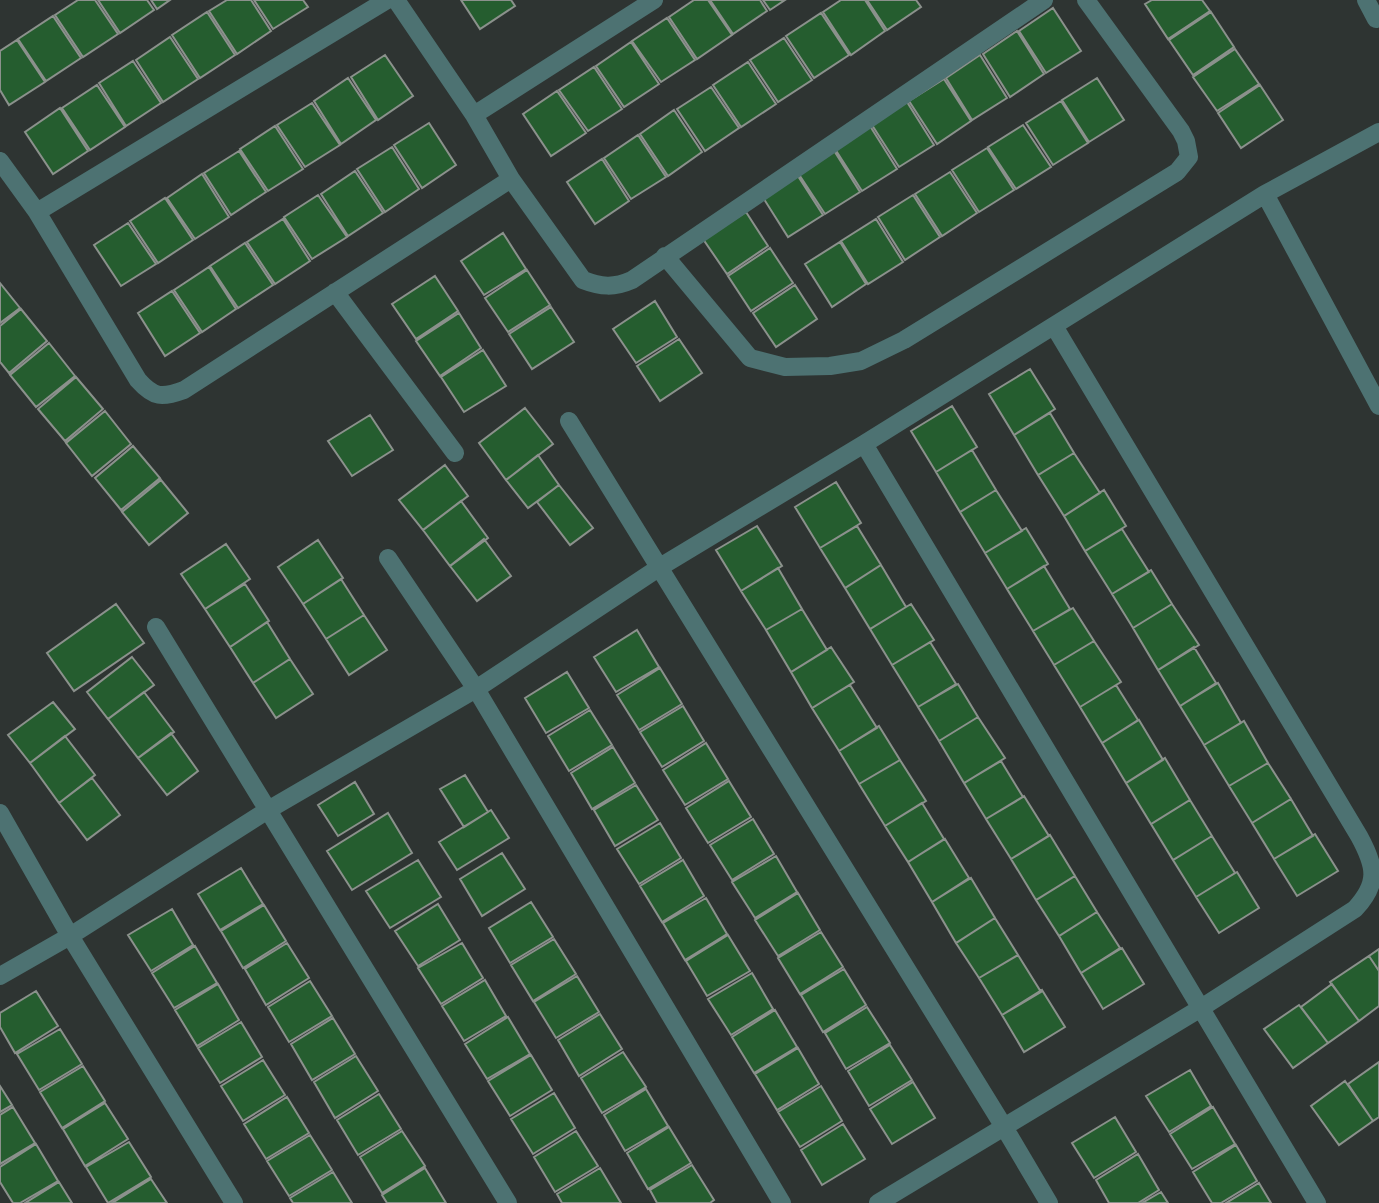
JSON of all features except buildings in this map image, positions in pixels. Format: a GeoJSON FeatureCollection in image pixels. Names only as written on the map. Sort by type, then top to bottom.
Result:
{"type":"FeatureCollection","features":[{"type":"Feature","properties":{"kind":"street"},"geometry":{"type":"LineString","coordinates":[[37,212],[387,0]]}},
{"type":"Feature","properties":{"kind":"street"},"geometry":{"type":"LineString","coordinates":[[396,0],[474,115],[511,179],[583,280],[597,285],[620,285],[632,280],[1044,0]]}},
{"type":"Feature","properties":{"kind":"street"},"geometry":{"type":"LineString","coordinates":[[474,115],[654,0]]}},
{"type":"Feature","properties":{"kind":"street"},"geometry":{"type":"LineString","coordinates":[[665,256],[750,358],[785,367],[830,366],[861,361],[904,340],[1177,172],[1189,157],[1181,131],[1086,0]]}},
{"type":"Feature","properties":{"kind":"street"},"geometry":{"type":"LineString","coordinates":[[1366,0],[1376,19]]}},
{"type":"Feature","properties":{"kind":"street"},"geometry":{"type":"LineString","coordinates":[[0,976],[70,936],[268,810],[476,689],[660,567],[864,444],[1265,194],[1379,132]]}},
{"type":"Feature","properties":{"kind":"street"},"geometry":{"type":"LineString","coordinates":[[0,161],[37,212],[138,380],[146,390],[159,396],[184,390],[511,179]]}},
{"type":"Feature","properties":{"kind":"street"},"geometry":{"type":"LineString","coordinates":[[1265,194],[1379,405]]}},
{"type":"Feature","properties":{"kind":"street"},"geometry":{"type":"LineString","coordinates":[[335,292],[455,453]]}},
{"type":"Feature","properties":{"kind":"street"},"geometry":{"type":"LineString","coordinates":[[878,1203],[1201,1008],[1354,909],[1373,890],[1373,864],[1359,836],[1054,326]]}},
{"type":"Feature","properties":{"kind":"street"},"geometry":{"type":"LineString","coordinates":[[569,421],[1049,1203]]}},
{"type":"Feature","properties":{"kind":"street"},"geometry":{"type":"LineString","coordinates":[[864,444],[1317,1203]]}},
{"type":"Feature","properties":{"kind":"street"},"geometry":{"type":"LineString","coordinates":[[388,558],[476,689],[782,1203]]}},
{"type":"Feature","properties":{"kind":"street"},"geometry":{"type":"LineString","coordinates":[[156,627],[508,1203]]}},
{"type":"Feature","properties":{"kind":"street"},"geometry":{"type":"LineString","coordinates":[[0,813],[70,936],[234,1203]]}}]}
